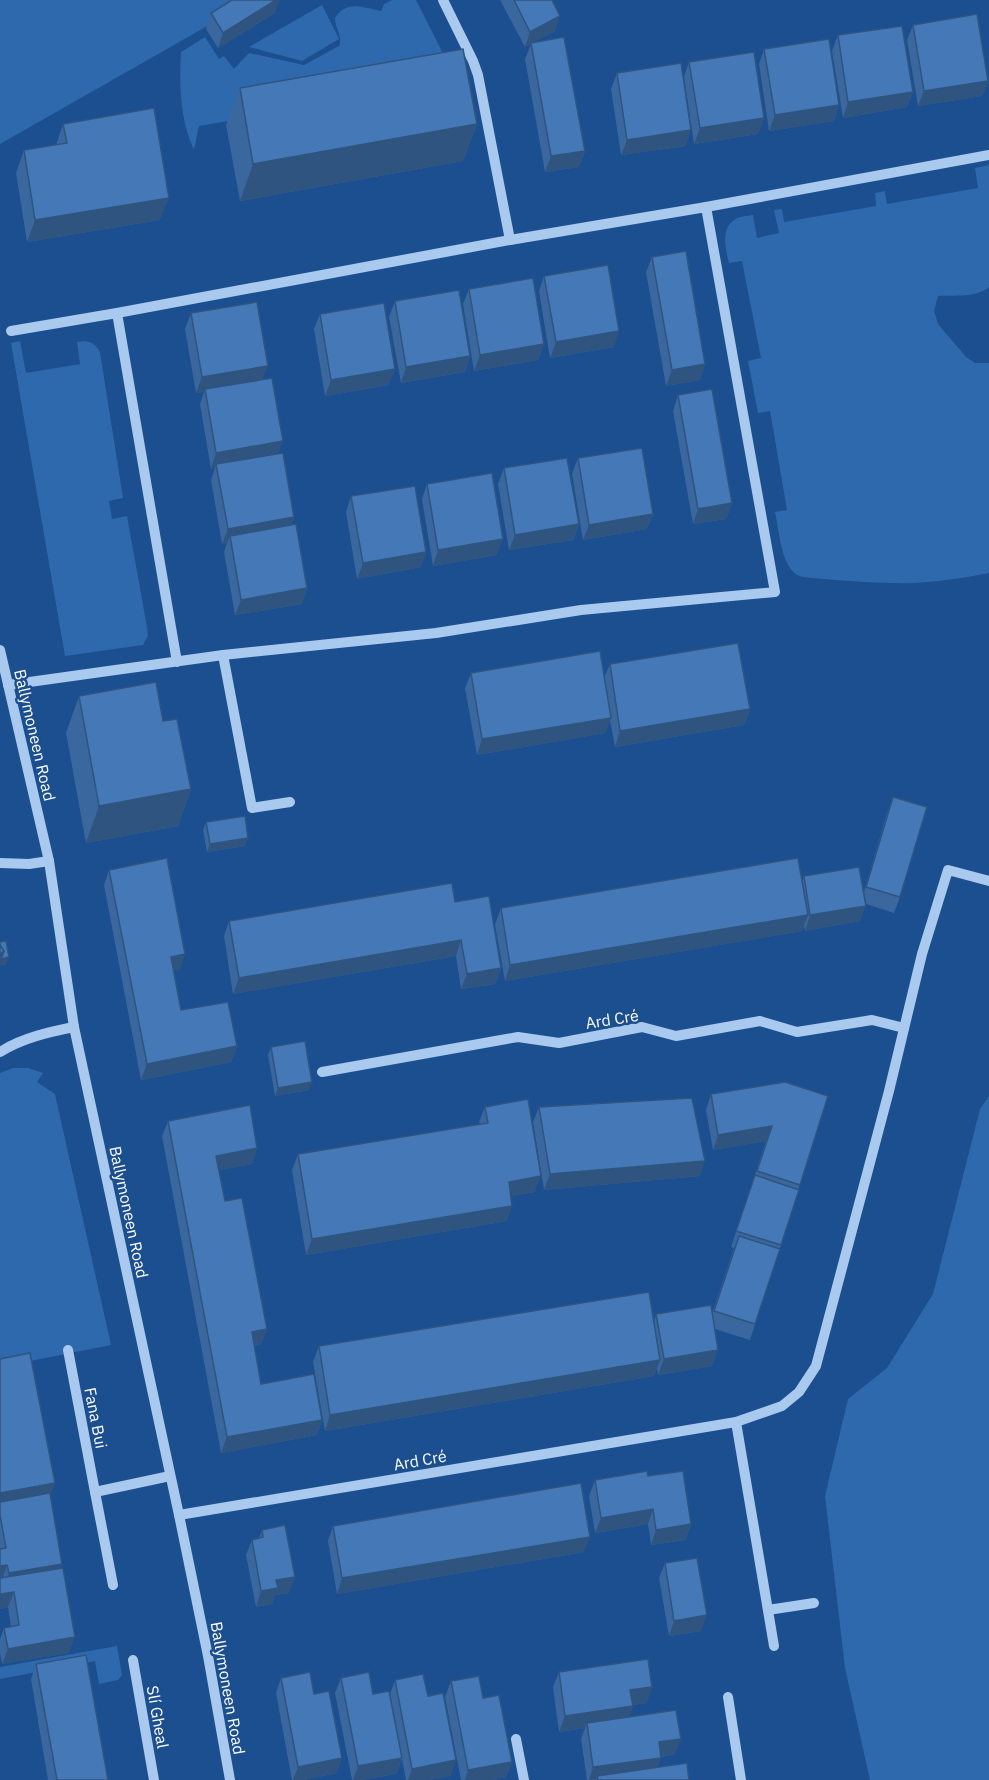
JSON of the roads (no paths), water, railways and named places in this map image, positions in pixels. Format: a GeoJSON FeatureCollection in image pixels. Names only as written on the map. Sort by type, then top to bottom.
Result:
{"type":"FeatureCollection","features":[{"type":"Feature","properties":{"kind":"street"},"geometry":{"type":"LineString","coordinates":[[443,0],[478,75],[510,240]]}},
{"type":"Feature","properties":{"kind":"street"},"geometry":{"type":"LineString","coordinates":[[11,331],[989,155]]}},
{"type":"Feature","properties":{"kind":"street"},"geometry":{"type":"LineString","coordinates":[[8,685],[223,655],[436,633],[581,610],[775,592],[706,207]]}},
{"type":"Feature","properties":{"kind":"street"},"geometry":{"type":"LineString","coordinates":[[117,313],[177,662]]}},
{"type":"Feature","properties":{"kind":"street","name":"Ballymoneen Road"},"geometry":{"type":"LineString","coordinates":[[0,650],[49,861],[74,1027],[179,1515],[208,1656],[230,1780]]}},
{"type":"Feature","properties":{"kind":"street"},"geometry":{"type":"LineString","coordinates":[[223,655],[252,808],[290,802]]}},
{"type":"Feature","properties":{"kind":"street"},"geometry":{"type":"LineString","coordinates":[[0,863],[29,864],[49,861]]}},
{"type":"Feature","properties":{"kind":"street","name":"Ard Cré"},"geometry":{"type":"LineString","coordinates":[[179,1515],[736,1422],[782,1406],[799,1392],[816,1366],[922,954],[948,870],[989,881]]}},
{"type":"Feature","properties":{"kind":"street","name":"Ard Cré"},"geometry":{"type":"LineString","coordinates":[[322,1072],[518,1037],[559,1043],[642,1027],[676,1036],[760,1021],[797,1032],[872,1020],[904,1028]]}},
{"type":"Feature","properties":{"kind":"street"},"geometry":{"type":"LineString","coordinates":[[0,1052],[9,1046],[47,1033],[74,1027]]}},
{"type":"Feature","properties":{"kind":"street","name":"Fana Bui"},"geometry":{"type":"LineString","coordinates":[[68,1350],[113,1585]]}},
{"type":"Feature","properties":{"kind":"street"},"geometry":{"type":"LineString","coordinates":[[736,1422],[774,1646]]}},
{"type":"Feature","properties":{"kind":"street"},"geometry":{"type":"LineString","coordinates":[[95,1492],[170,1476]]}},
{"type":"Feature","properties":{"kind":"street"},"geometry":{"type":"LineString","coordinates":[[768,1610],[814,1603]]}},
{"type":"Feature","properties":{"kind":"street","name":"Slí Gheal"},"geometry":{"type":"LineString","coordinates":[[133,1660],[154,1780]]}},
{"type":"Feature","properties":{"kind":"street"},"geometry":{"type":"LineString","coordinates":[[729,1696],[741,1780]]}},
{"type":"Feature","properties":{"kind":"street"},"geometry":{"type":"LineString","coordinates":[[516,1738],[524,1780]]}}]}
